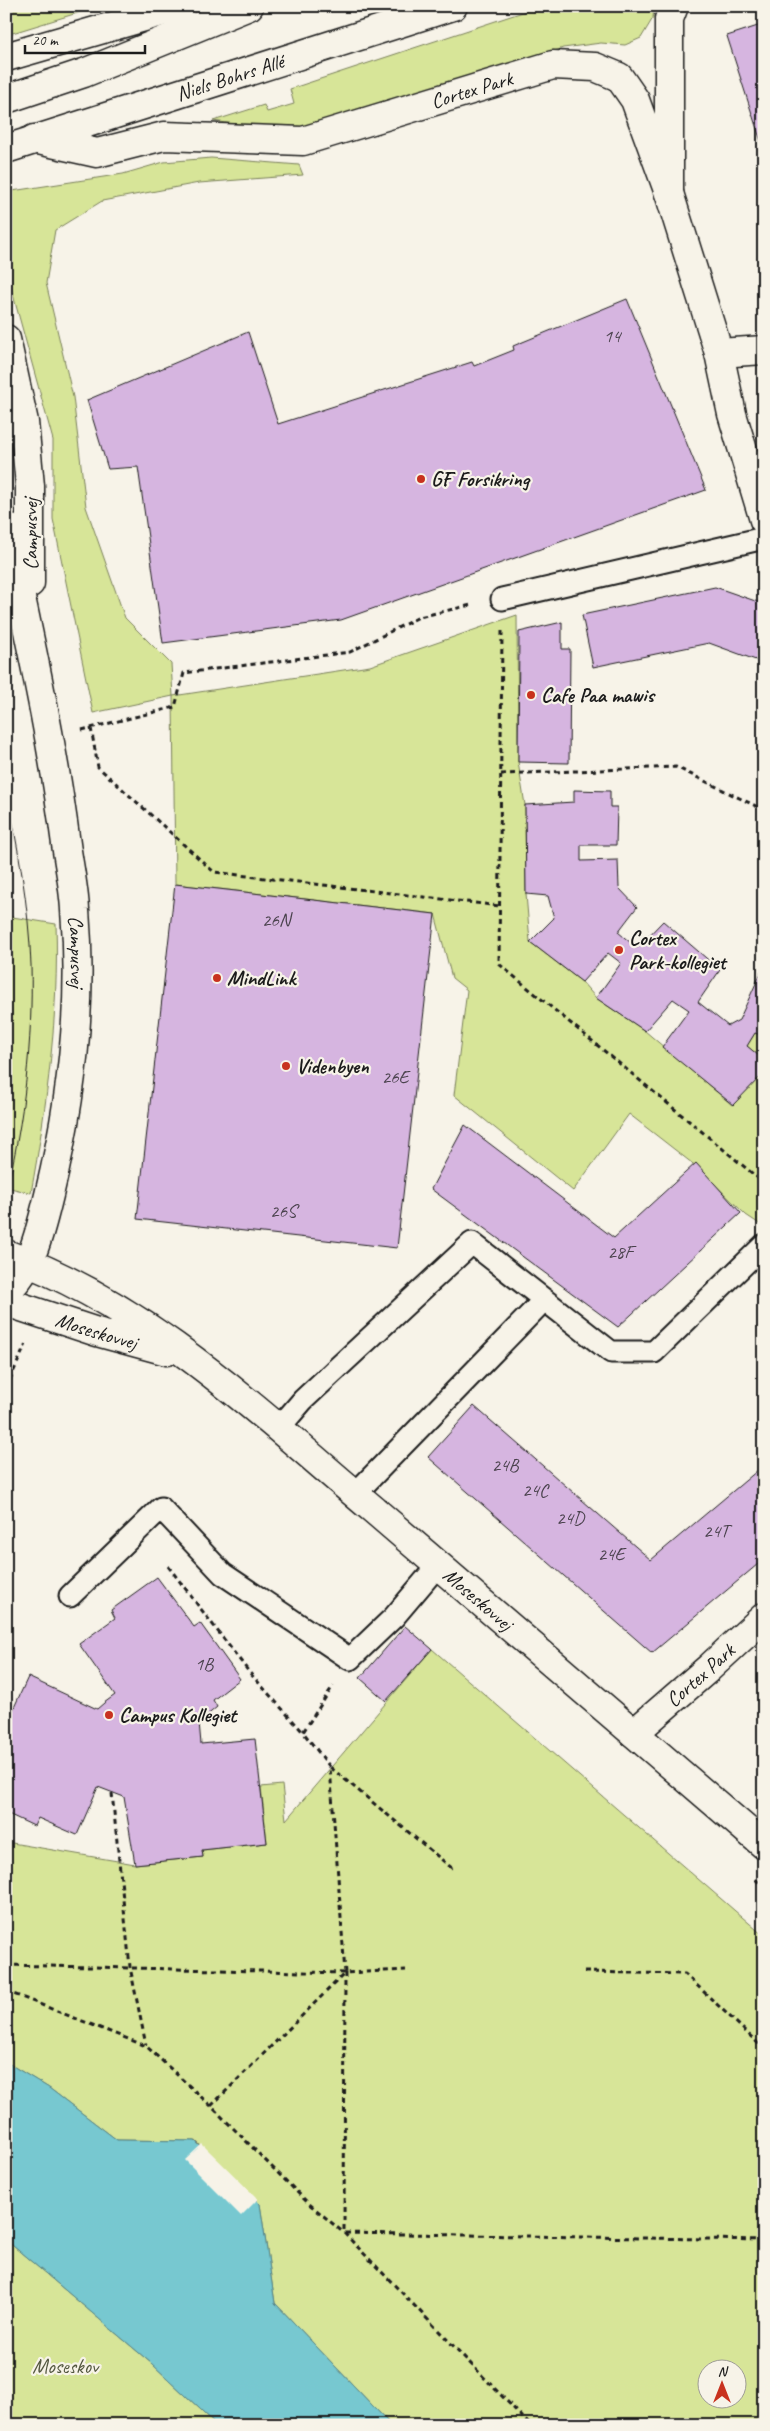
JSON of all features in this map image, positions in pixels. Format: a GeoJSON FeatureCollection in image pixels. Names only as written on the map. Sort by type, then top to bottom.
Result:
{"type":"FeatureCollection","features":[{"type":"Feature","properties":{"kind":"street"},"geometry":{"type":"LineString","coordinates":[[6,58],[182,6]]}},
{"type":"Feature","properties":{"kind":"street"},"geometry":{"type":"LineString","coordinates":[[6,99],[84,73],[248,6]]}},
{"type":"Feature","properties":{"kind":"street","name":"Niels Bohrs Allé"},"geometry":{"type":"LineString","coordinates":[[6,149],[453,6]]}},
{"type":"Feature","properties":{"kind":"street"},"geometry":{"type":"LineString","coordinates":[[669,193],[669,19],[674,6]]}},
{"type":"Feature","properties":{"kind":"street","name":"Cortex Park"},"geometry":{"type":"LineString","coordinates":[[34,139],[97,153],[164,136],[303,141],[553,64],[595,66],[618,77],[635,100],[669,193],[718,353],[732,414],[764,520]]}},
{"type":"Feature","properties":{"kind":"street","name":"Campusvej"},"geometry":{"type":"LineString","coordinates":[[6,339],[24,422],[30,486],[30,642]]}},
{"type":"Feature","properties":{"kind":"street"},"geometry":{"type":"LineString","coordinates":[[718,353],[764,350]]}},
{"type":"Feature","properties":{"kind":"street","name":"Campusvej"},"geometry":{"type":"LineString","coordinates":[[6,526],[50,738],[75,910],[73,1066],[64,1124],[46,1205],[17,1258],[20,1280],[6,1299]]}},
{"type":"Feature","properties":{"kind":"street","name":"Moseskovvej"},"geometry":{"type":"LineString","coordinates":[[17,1258],[104,1299],[222,1381],[280,1428],[764,1844]]}},
{"type":"Feature","properties":{"kind":"street","name":"Moseskovvej"},"geometry":{"type":"LineString","coordinates":[[6,1299],[97,1332],[188,1357]]}},
{"type":"Feature","properties":{"kind":"street","name":"Cortex Park"},"geometry":{"type":"LineString","coordinates":[[634,1733],[764,1617]]}},
{"type":"Feature","properties":{"kind":"lane"},"geometry":{"type":"LineString","coordinates":[[502,598],[764,538]]}},
{"type":"Feature","properties":{"kind":"lane"},"geometry":{"type":"LineString","coordinates":[[280,1428],[303,1400],[472,1243],[611,1352],[654,1352],[764,1245]]}},
{"type":"Feature","properties":{"kind":"lane"},"geometry":{"type":"LineString","coordinates":[[355,1494],[544,1300]]}},
{"type":"Feature","properties":{"kind":"lane"},"geometry":{"type":"LineString","coordinates":[[70,1596],[161,1508],[223,1574],[350,1659],[394,1617],[438,1565]]}},
{"type":"Feature","properties":{"kind":"path"},"geometry":{"type":"LineString","coordinates":[[50,738],[175,707],[184,673],[350,652],[419,617],[502,598],[499,964],[764,1183]]}},
{"type":"Feature","properties":{"kind":"path"},"geometry":{"type":"LineString","coordinates":[[91,728],[98,767],[214,872],[500,906]]}},
{"type":"Feature","properties":{"kind":"path"},"geometry":{"type":"LineString","coordinates":[[501,774],[676,767],[764,810]]}},
{"type":"Feature","properties":{"kind":"path"},"geometry":{"type":"LineString","coordinates":[[6,1388],[29,1339]]}},
{"type":"Feature","properties":{"kind":"path"},"geometry":{"type":"LineString","coordinates":[[173,1572],[249,1672],[303,1732],[330,1767],[453,1869]]}},
{"type":"Feature","properties":{"kind":"path"},"geometry":{"type":"LineString","coordinates":[[303,1732],[350,1659]]}},
{"type":"Feature","properties":{"kind":"path"},"geometry":{"type":"LineString","coordinates":[[330,1767],[345,1973],[344,2233]]}},
{"type":"Feature","properties":{"kind":"path"},"geometry":{"type":"LineString","coordinates":[[112,1793],[130,1967],[146,2046]]}},
{"type":"Feature","properties":{"kind":"path"},"geometry":{"type":"LineString","coordinates":[[6,1965],[345,1973],[406,1970]]}},
{"type":"Feature","properties":{"kind":"path"},"geometry":{"type":"LineString","coordinates":[[584,1972],[685,1974],[764,2049]]}},
{"type":"Feature","properties":{"kind":"path"},"geometry":{"type":"LineString","coordinates":[[212,2106],[345,1973]]}},
{"type":"Feature","properties":{"kind":"path"},"geometry":{"type":"LineString","coordinates":[[6,1991],[146,2046],[212,2106],[308,2203],[344,2233],[530,2425]]}},
{"type":"Feature","properties":{"kind":"path"},"geometry":{"type":"LineString","coordinates":[[344,2233],[764,2240]]}},
{"type":"Feature","properties":{"kind":"green space"},"geometry":{"type":"Polygon","coordinates":[[[6,6],[100,6],[6,35],[6,6]]]}},
{"type":"Feature","properties":{"kind":"green space"},"geometry":{"type":"Polygon","coordinates":[[[541,6],[654,6],[653,18],[641,38],[625,45],[601,43],[563,48],[336,123],[290,128],[259,127],[213,121],[264,105],[267,112],[294,104],[290,89],[541,6]]]}},
{"type":"Feature","properties":{"kind":"green space"},"geometry":{"type":"Polygon","coordinates":[[[211,158],[299,165],[303,175],[199,183],[102,201],[55,230],[46,283],[73,397],[86,507],[125,618],[171,664],[173,696],[93,713],[53,519],[53,440],[6,269],[6,215],[12,191],[123,174],[164,162],[211,158]]]}},
{"type":"Feature","properties":{"kind":"green space"},"geometry":{"type":"Polygon","coordinates":[[[517,615],[518,762],[525,805],[526,894],[530,942],[582,982],[596,998],[645,1031],[732,1105],[764,1073],[764,1227],[746,1215],[697,1167],[629,1114],[573,1191],[454,1095],[467,990],[452,978],[435,914],[175,884],[173,696],[370,666],[517,615]]]}},
{"type":"Feature","properties":{"kind":"green space"},"geometry":{"type":"Polygon","coordinates":[[[6,916],[56,924],[56,991],[51,1059],[31,1193],[6,1187],[6,916]]]}},
{"type":"Feature","properties":{"kind":"green space"},"geometry":{"type":"Polygon","coordinates":[[[755,1033],[764,1036],[764,1060],[747,1046],[755,1033]]]}},
{"type":"Feature","properties":{"kind":"green space"},"geometry":{"type":"Polygon","coordinates":[[[432,1649],[764,1936],[764,2425],[391,2425],[275,2303],[260,2204],[196,2141],[117,2140],[49,2088],[6,2062],[6,1842],[135,1864],[203,1857],[202,1850],[267,1843],[261,1787],[282,1785],[286,1820],[432,1649]]]}},
{"type":"Feature","properties":{"kind":"green space","name":"Moseskov"},"geometry":{"type":"Polygon","coordinates":[[[6,2240],[151,2363],[217,2425],[6,2425],[6,2240]]]}},
{"type":"Feature","properties":{"kind":"water"},"geometry":{"type":"Polygon","coordinates":[[[6,2062],[49,2088],[117,2140],[195,2141],[260,2204],[275,2303],[391,2425],[217,2425],[151,2363],[6,2240],[6,2062]]]}},
{"type":"Feature","properties":{"kind":"pier"},"geometry":{"type":"Polygon","coordinates":[[[202,2144],[258,2199],[241,2216],[185,2160],[202,2144]]]}},
{"type":"Feature","properties":{"kind":"building"},"geometry":{"type":"Polygon","coordinates":[[[764,24],[764,151],[727,36],[764,24]]]}},
{"type":"Feature","properties":{"kind":"building","name":"GF Forsikring"},"geometry":{"type":"Polygon","coordinates":[[[627,299],[706,490],[341,620],[163,643],[138,467],[108,469],[87,400],[248,332],[278,424],[472,362],[474,366],[514,350],[513,346],[627,299]]]}},
{"type":"Feature","properties":{"kind":"building"},"geometry":{"type":"Polygon","coordinates":[[[715,587],[764,604],[764,663],[709,643],[593,667],[582,615],[715,587]]]}},
{"type":"Feature","properties":{"kind":"building"},"geometry":{"type":"Polygon","coordinates":[[[562,622],[562,649],[570,649],[569,763],[518,762],[519,632],[562,622]]]}},
{"type":"Feature","properties":{"kind":"building","name":"Cortex Park-kollegiet"},"geometry":{"type":"Polygon","coordinates":[[[574,790],[610,791],[610,807],[617,807],[616,845],[581,845],[581,861],[618,860],[619,888],[637,907],[618,932],[637,948],[663,921],[720,970],[698,1002],[728,1026],[739,1020],[764,966],[764,1036],[755,1033],[747,1046],[764,1060],[764,1073],[733,1105],[662,1047],[689,1010],[673,999],[645,1031],[596,998],[621,963],[608,953],[582,982],[530,942],[554,918],[548,896],[526,894],[525,805],[574,802],[574,790]]]}},
{"type":"Feature","properties":{"kind":"building","name":"Videnbyen"},"geometry":{"type":"Polygon","coordinates":[[[175,884],[435,914],[397,1248],[137,1219],[175,884]]]}},
{"type":"Feature","properties":{"kind":"building"},"geometry":{"type":"Polygon","coordinates":[[[465,1125],[614,1238],[696,1163],[741,1213],[618,1327],[431,1189],[465,1125]]]}},
{"type":"Feature","properties":{"kind":"building"},"geometry":{"type":"Polygon","coordinates":[[[474,1406],[651,1560],[764,1465],[764,1559],[652,1653],[428,1457],[474,1406]]]}},
{"type":"Feature","properties":{"kind":"building","name":"Campus Kollegiet"},"geometry":{"type":"Polygon","coordinates":[[[157,1577],[194,1627],[200,1623],[240,1679],[213,1700],[217,1707],[199,1722],[201,1744],[255,1739],[267,1843],[202,1850],[203,1857],[135,1864],[124,1797],[98,1787],[77,1835],[38,1818],[34,1826],[6,1813],[6,1725],[28,1677],[97,1709],[115,1695],[79,1644],[115,1618],[111,1610],[157,1577]]]}},
{"type":"Feature","properties":{"kind":"building"},"geometry":{"type":"Polygon","coordinates":[[[405,1626],[432,1649],[386,1701],[360,1678],[405,1626]]]}},
{"type":"Feature","properties":{"kind":"tram line"},"geometry":{"type":"LineString","coordinates":[[6,789],[19,855],[31,965],[29,1052],[26,1081],[18,1138],[6,1194]]}},
{"type":"Feature","properties":{"kind":"tram line"},"geometry":{"type":"LineString","coordinates":[[6,961],[6,1012]]}},
{"type":"Feature","properties":{"kind":"place","name":"GF Forsikring"},"geometry":{"type":"Point","coordinates":[421,479]}},
{"type":"Feature","properties":{"kind":"place","name":"Cafe Paa mawis"},"geometry":{"type":"Point","coordinates":[531,695]}},
{"type":"Feature","properties":{"kind":"place","name":"Cortex Park-kollegiet"},"geometry":{"type":"Point","coordinates":[619,950]}},
{"type":"Feature","properties":{"kind":"place","name":"MindLink"},"geometry":{"type":"Point","coordinates":[217,978]}},
{"type":"Feature","properties":{"kind":"place","name":"Videnbyen"},"geometry":{"type":"Point","coordinates":[286,1066]}},
{"type":"Feature","properties":{"kind":"place","name":"Campus Kollegiet"},"geometry":{"type":"Point","coordinates":[109,1715]}}]}
